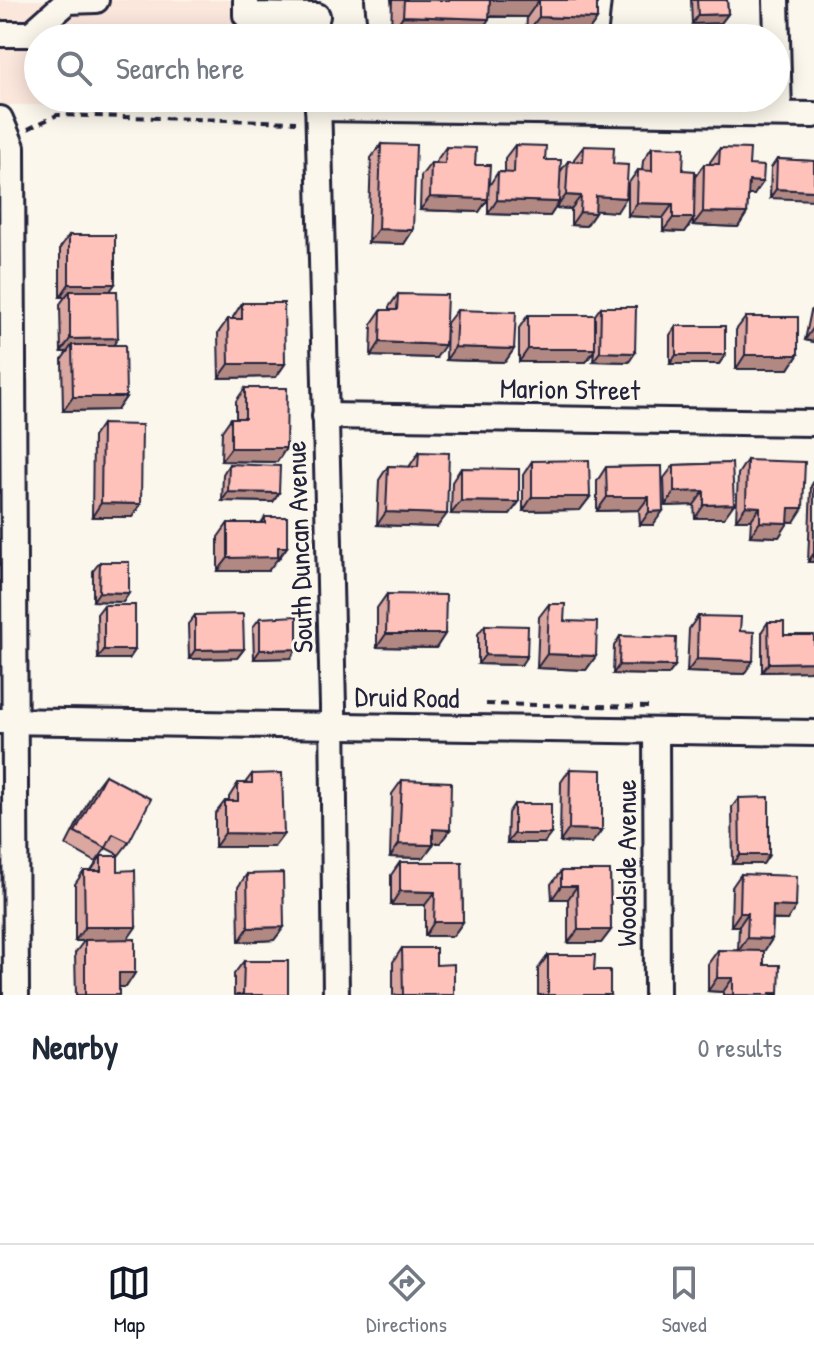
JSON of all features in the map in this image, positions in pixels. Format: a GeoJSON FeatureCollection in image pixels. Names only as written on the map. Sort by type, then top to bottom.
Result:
{"type":"FeatureCollection","features":[{"type":"Feature","properties":{"kind":"street"},"geometry":{"type":"LineString","coordinates":[[42,24],[68,1],[96,0]]}},
{"type":"Feature","properties":{"kind":"street"},"geometry":{"type":"LineString","coordinates":[[246,0],[246,15],[317,18]]}},
{"type":"Feature","properties":{"kind":"street"},"geometry":{"type":"LineString","coordinates":[[378,0],[381,24]]}},
{"type":"Feature","properties":{"kind":"street"},"geometry":{"type":"LineString","coordinates":[[595,24],[598,0]]}},
{"type":"Feature","properties":{"kind":"street"},"geometry":{"type":"LineString","coordinates":[[776,0],[777,24]]}},
{"type":"Feature","properties":{"kind":"street"},"geometry":{"type":"LineString","coordinates":[[0,34],[24,34]]}},
{"type":"Feature","properties":{"kind":"street","name":"South Duncan Avenue"},"geometry":{"type":"LineString","coordinates":[[318,112],[334,726],[336,995]]}},
{"type":"Feature","properties":{"kind":"street"},"geometry":{"type":"LineString","coordinates":[[595,112],[814,115]]}},
{"type":"Feature","properties":{"kind":"street"},"geometry":{"type":"LineString","coordinates":[[4,129],[12,147],[6,722],[16,995]]}},
{"type":"Feature","properties":{"kind":"street","name":"Marion Street"},"geometry":{"type":"LineString","coordinates":[[325,416],[814,423]]}},
{"type":"Feature","properties":{"kind":"street","name":"Druid Road"},"geometry":{"type":"LineString","coordinates":[[6,722],[814,733]]}},
{"type":"Feature","properties":{"kind":"street","name":"Woodside Avenue"},"geometry":{"type":"LineString","coordinates":[[656,731],[657,995]]}},
{"type":"Feature","properties":{"kind":"path"},"geometry":{"type":"LineString","coordinates":[[4,129],[57,115],[188,112]]}},
{"type":"Feature","properties":{"kind":"shaded area"},"geometry":{"type":"Polygon","coordinates":[[[0,0],[306,0],[306,24],[24,24],[24,105],[0,105],[0,0]]]}},
{"type":"Feature","properties":{"kind":"building"},"geometry":{"type":"Polygon","coordinates":[[[404,0],[490,0],[489,19],[403,16],[404,0]]]}},
{"type":"Feature","properties":{"kind":"building"},"geometry":{"type":"Polygon","coordinates":[[[539,0],[597,0],[597,19],[539,17],[539,0]]]}},
{"type":"Feature","properties":{"kind":"building"},"geometry":{"type":"Polygon","coordinates":[[[697,0],[727,0],[728,14],[698,15],[697,0]]]}},
{"type":"Feature","properties":{"kind":"building"},"geometry":{"type":"Polygon","coordinates":[[[381,144],[416,145],[413,230],[378,229],[381,144]]]}},
{"type":"Feature","properties":{"kind":"building"},"geometry":{"type":"Polygon","coordinates":[[[515,145],[546,146],[545,160],[561,160],[559,202],[497,200],[498,172],[514,173],[515,145]]]}},
{"type":"Feature","properties":{"kind":"building"},"geometry":{"type":"Polygon","coordinates":[[[584,146],[614,147],[613,164],[628,165],[626,198],[596,196],[595,213],[580,212],[581,196],[566,195],[568,161],[583,162],[584,146]]]}},
{"type":"Feature","properties":{"kind":"building"},"geometry":{"type":"Polygon","coordinates":[[[446,147],[476,148],[475,165],[490,165],[488,199],[430,197],[431,163],[445,164],[446,147]]]}},
{"type":"Feature","properties":{"kind":"building"},"geometry":{"type":"Polygon","coordinates":[[[652,147],[684,148],[683,170],[695,171],[694,218],[673,218],[673,204],[637,203],[638,170],[652,171],[652,147]]]}},
{"type":"Feature","properties":{"kind":"building"},"geometry":{"type":"Polygon","coordinates":[[[720,148],[750,149],[749,165],[764,166],[763,182],[749,181],[747,213],[703,212],[704,164],[719,164],[720,148]]]}},
{"type":"Feature","properties":{"kind":"building"},"geometry":{"type":"Polygon","coordinates":[[[777,159],[814,161],[814,191],[776,189],[777,159]]]}},
{"type":"Feature","properties":{"kind":"building"},"geometry":{"type":"Polygon","coordinates":[[[69,235],[115,235],[115,284],[69,284],[69,235]]]}},
{"type":"Feature","properties":{"kind":"building"},"geometry":{"type":"Polygon","coordinates":[[[70,291],[117,291],[118,338],[70,339],[70,291]]]}},
{"type":"Feature","properties":{"kind":"building"},"geometry":{"type":"Polygon","coordinates":[[[398,294],[447,295],[445,345],[380,342],[381,310],[397,310],[398,294]]]}},
{"type":"Feature","properties":{"kind":"building"},"geometry":{"type":"Polygon","coordinates":[[[242,303],[284,303],[285,364],[229,364],[228,319],[242,319],[242,303]]]}},
{"type":"Feature","properties":{"kind":"building"},"geometry":{"type":"Polygon","coordinates":[[[601,307],[636,307],[635,353],[600,352],[601,307]]]}},
{"type":"Feature","properties":{"kind":"building"},"geometry":{"type":"Polygon","coordinates":[[[457,310],[516,312],[514,349],[455,347],[457,310]]]}},
{"type":"Feature","properties":{"kind":"building"},"geometry":{"type":"Polygon","coordinates":[[[528,315],[595,315],[595,349],[528,349],[528,315]]]}},
{"type":"Feature","properties":{"kind":"building"},"geometry":{"type":"Polygon","coordinates":[[[746,317],[798,317],[798,355],[745,355],[746,317]]]}},
{"type":"Feature","properties":{"kind":"building"},"geometry":{"type":"Polygon","coordinates":[[[676,326],[725,326],[725,355],[676,355],[676,326]]]}},
{"type":"Feature","properties":{"kind":"building"},"geometry":{"type":"Polygon","coordinates":[[[72,345],[125,345],[126,397],[73,397],[72,345]]]}},
{"type":"Feature","properties":{"kind":"building"},"geometry":{"type":"Polygon","coordinates":[[[245,388],[287,388],[286,448],[231,448],[231,418],[245,418],[245,388]]]}},
{"type":"Feature","properties":{"kind":"building"},"geometry":{"type":"Polygon","coordinates":[[[102,424],[142,425],[141,504],[101,503],[102,424]]]}},
{"type":"Feature","properties":{"kind":"building"},"geometry":{"type":"Polygon","coordinates":[[[419,452],[449,453],[447,514],[386,512],[388,466],[418,467],[419,452]]]}},
{"type":"Feature","properties":{"kind":"building"},"geometry":{"type":"Polygon","coordinates":[[[589,460],[590,497],[532,497],[532,461],[589,460]]]}},
{"type":"Feature","properties":{"kind":"building"},"geometry":{"type":"Polygon","coordinates":[[[747,460],[805,462],[803,508],[789,508],[788,523],[760,522],[760,507],[746,506],[747,460]]]}},
{"type":"Feature","properties":{"kind":"building"},"geometry":{"type":"Polygon","coordinates":[[[732,463],[734,504],[704,505],[704,491],[674,492],[674,465],[732,463]]]}},
{"type":"Feature","properties":{"kind":"building"},"geometry":{"type":"Polygon","coordinates":[[[229,464],[280,466],[279,493],[228,492],[229,464]]]}},
{"type":"Feature","properties":{"kind":"building"},"geometry":{"type":"Polygon","coordinates":[[[662,466],[663,511],[649,512],[649,497],[607,497],[606,467],[662,466]]]}},
{"type":"Feature","properties":{"kind":"building"},"geometry":{"type":"Polygon","coordinates":[[[461,468],[519,469],[519,502],[461,501],[461,468]]]}},
{"type":"Feature","properties":{"kind":"building"},"geometry":{"type":"Polygon","coordinates":[[[265,517],[287,517],[287,547],[278,547],[278,557],[228,558],[228,523],[265,523],[265,517]]]}},
{"type":"Feature","properties":{"kind":"building"},"geometry":{"type":"Polygon","coordinates":[[[100,562],[129,562],[129,593],[99,592],[100,562]]]}},
{"type":"Feature","properties":{"kind":"building"},"geometry":{"type":"Polygon","coordinates":[[[387,594],[446,595],[445,634],[386,634],[387,594]]]}},
{"type":"Feature","properties":{"kind":"building"},"geometry":{"type":"Polygon","coordinates":[[[549,604],[565,604],[564,621],[597,622],[596,656],[547,654],[549,604]]]}},
{"type":"Feature","properties":{"kind":"building"},"geometry":{"type":"Polygon","coordinates":[[[104,605],[135,605],[135,650],[104,650],[104,605]]]}},
{"type":"Feature","properties":{"kind":"building"},"geometry":{"type":"Polygon","coordinates":[[[243,614],[244,649],[195,650],[195,615],[243,614]]]}},
{"type":"Feature","properties":{"kind":"building"},"geometry":{"type":"Polygon","coordinates":[[[297,616],[297,649],[260,650],[260,618],[297,616]]]}},
{"type":"Feature","properties":{"kind":"building"},"geometry":{"type":"Polygon","coordinates":[[[698,616],[741,617],[740,631],[754,632],[753,661],[697,659],[698,616]]]}},
{"type":"Feature","properties":{"kind":"building"},"geometry":{"type":"Polygon","coordinates":[[[768,622],[784,622],[784,635],[814,635],[814,662],[769,663],[768,622]]]}},
{"type":"Feature","properties":{"kind":"building"},"geometry":{"type":"Polygon","coordinates":[[[485,625],[528,626],[527,656],[485,655],[485,625]]]}},
{"type":"Feature","properties":{"kind":"building"},"geometry":{"type":"Polygon","coordinates":[[[620,636],[676,638],[675,666],[619,665],[620,636]]]}},
{"type":"Feature","properties":{"kind":"building"},"geometry":{"type":"Polygon","coordinates":[[[570,769],[602,770],[602,830],[569,829],[570,769]]]}},
{"type":"Feature","properties":{"kind":"building"},"geometry":{"type":"Polygon","coordinates":[[[282,773],[284,834],[225,833],[225,801],[238,801],[238,783],[252,783],[252,774],[282,773]]]}},
{"type":"Feature","properties":{"kind":"building"},"geometry":{"type":"Polygon","coordinates":[[[105,775],[151,799],[129,842],[113,834],[106,848],[75,832],[105,775]]]}},
{"type":"Feature","properties":{"kind":"building"},"geometry":{"type":"Polygon","coordinates":[[[402,780],[451,782],[450,830],[433,829],[433,845],[399,844],[402,780]]]}},
{"type":"Feature","properties":{"kind":"building"},"geometry":{"type":"Polygon","coordinates":[[[769,797],[769,855],[740,855],[739,798],[769,797]]]}},
{"type":"Feature","properties":{"kind":"building"},"geometry":{"type":"Polygon","coordinates":[[[514,804],[551,804],[551,834],[514,834],[514,804]]]}},
{"type":"Feature","properties":{"kind":"building"},"geometry":{"type":"Polygon","coordinates":[[[101,856],[118,856],[118,871],[135,870],[136,927],[85,927],[84,871],[101,871],[101,856]]]}},
{"type":"Feature","properties":{"kind":"building"},"geometry":{"type":"Polygon","coordinates":[[[400,862],[462,862],[463,922],[434,922],[435,892],[400,891],[400,862]]]}},
{"type":"Feature","properties":{"kind":"building"},"geometry":{"type":"Polygon","coordinates":[[[561,871],[610,871],[611,930],[578,930],[577,886],[561,886],[561,871]]]}},
{"type":"Feature","properties":{"kind":"building"},"geometry":{"type":"Polygon","coordinates":[[[283,873],[284,927],[248,928],[247,874],[283,873]]]}},
{"type":"Feature","properties":{"kind":"building"},"geometry":{"type":"Polygon","coordinates":[[[741,874],[797,876],[796,907],[773,906],[772,939],[747,938],[748,913],[740,913],[741,874]]]}},
{"type":"Feature","properties":{"kind":"building"},"geometry":{"type":"Polygon","coordinates":[[[135,939],[135,973],[119,973],[119,995],[85,995],[85,940],[135,939]]]}},
{"type":"Feature","properties":{"kind":"building"},"geometry":{"type":"Polygon","coordinates":[[[402,948],[436,948],[436,965],[454,964],[454,995],[403,995],[402,948]]]}},
{"type":"Feature","properties":{"kind":"building"},"geometry":{"type":"Polygon","coordinates":[[[718,950],[764,951],[764,965],[780,965],[779,993],[733,995],[733,978],[717,978],[718,950]]]}},
{"type":"Feature","properties":{"kind":"building"},"geometry":{"type":"Polygon","coordinates":[[[548,955],[595,955],[594,970],[610,970],[610,995],[548,995],[548,955]]]}},
{"type":"Feature","properties":{"kind":"building"},"geometry":{"type":"Polygon","coordinates":[[[244,961],[288,961],[288,995],[243,995],[244,961]]]}}]}
